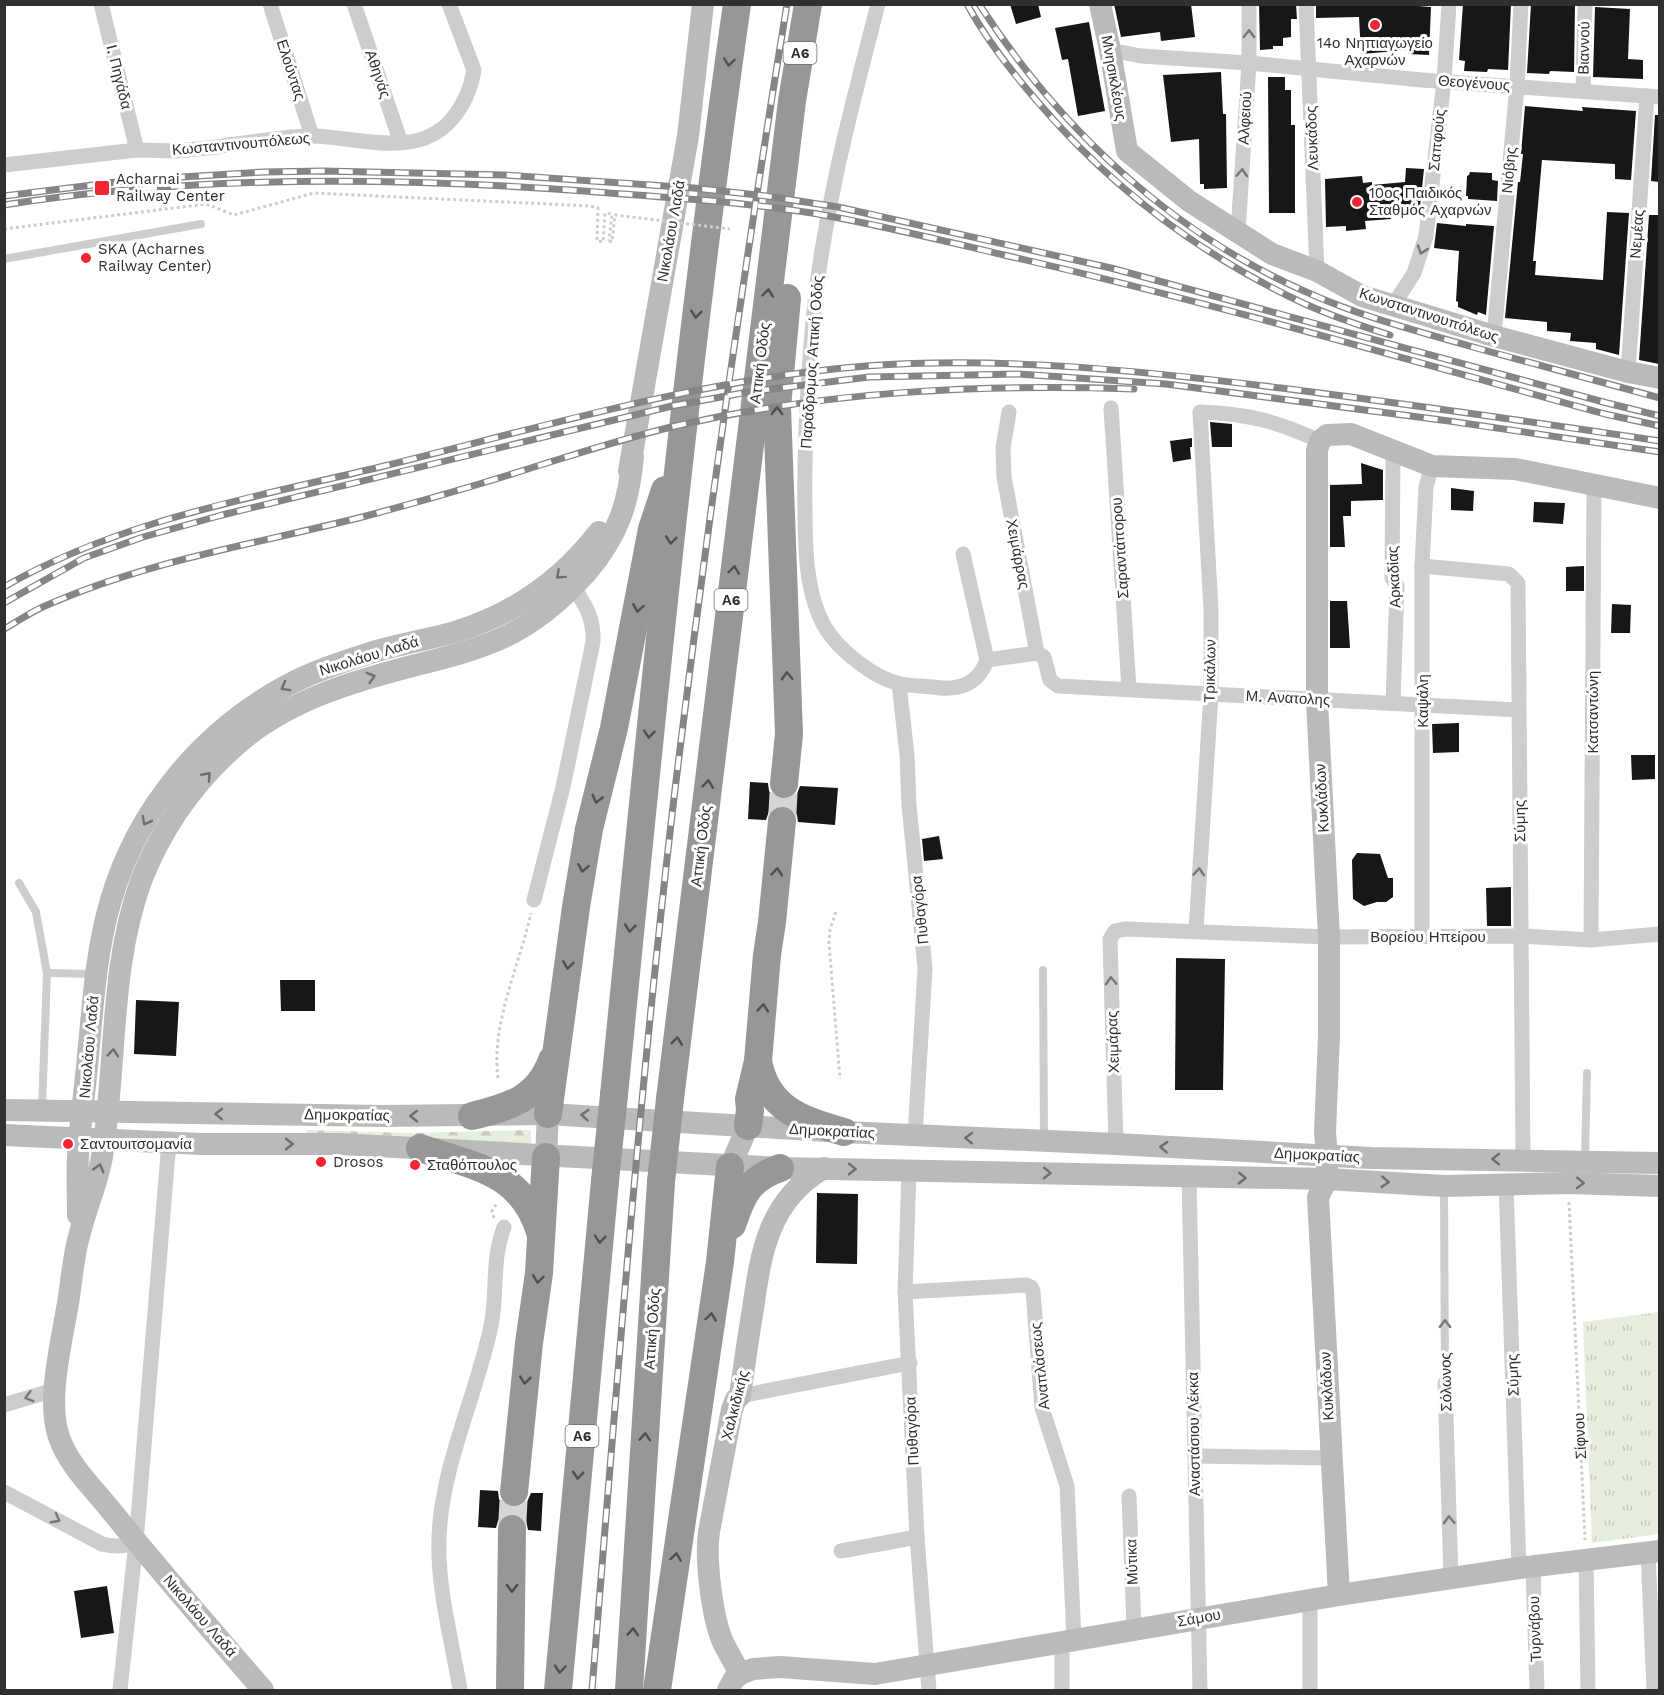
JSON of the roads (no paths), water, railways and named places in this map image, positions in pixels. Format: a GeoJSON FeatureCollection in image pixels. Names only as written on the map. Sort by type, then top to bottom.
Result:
{"type":"FeatureCollection","features":[{"type":"Feature","properties":{"kind":"highway","name":"Α6"},"geometry":{"type":"LineString","coordinates":[[558,1690],[605,1181],[650,732],[713,173],[737,4]]}},
{"type":"Feature","properties":{"kind":"highway","name":"Αττική Οδός"},"geometry":{"type":"LineString","coordinates":[[629,1690],[662,1182],[670,1099],[792,101],[808,4]]}},
{"type":"Feature","properties":{"kind":"highway"},"geometry":{"type":"LineString","coordinates":[[784,784],[789,734],[777,407],[793,251],[792,101]]}},
{"type":"Feature","properties":{"kind":"highway"},"geometry":{"type":"LineString","coordinates":[[548,1114],[576,907],[589,830],[616,717],[652,529],[683,440]]}},
{"type":"Feature","properties":{"kind":"highway"},"geometry":{"type":"LineString","coordinates":[[748,1126],[749,1099],[758,1061],[782,821]]}},
{"type":"Feature","properties":{"kind":"highway"},"geometry":{"type":"LineString","coordinates":[[472,1116],[500,1109],[527,1096],[541,1082],[549,1069],[558,1044]]}},
{"type":"Feature","properties":{"kind":"highway"},"geometry":{"type":"LineString","coordinates":[[758,1061],[761,1077],[770,1092],[793,1115],[844,1132]]}},
{"type":"Feature","properties":{"kind":"highway"},"geometry":{"type":"LineString","coordinates":[[420,1148],[484,1170],[514,1186],[532,1208],[542,1237]]}},
{"type":"Feature","properties":{"kind":"highway"},"geometry":{"type":"LineString","coordinates":[[514,1492],[542,1237],[546,1157]]}},
{"type":"Feature","properties":{"kind":"highway"},"geometry":{"type":"LineString","coordinates":[[657,1690],[720,1262],[730,1167]]}},
{"type":"Feature","properties":{"kind":"highway"},"geometry":{"type":"LineString","coordinates":[[720,1262],[740,1201],[757,1179],[780,1168]]}},
{"type":"Feature","properties":{"kind":"highway"},"geometry":{"type":"LineString","coordinates":[[510,1690],[513,1529]]}},
{"type":"Feature","properties":{"kind":"street","name":"Ι. Πηγάδα"},"geometry":{"type":"LineString","coordinates":[[101,4],[137,150]]}},
{"type":"Feature","properties":{"kind":"street","name":"Ελούντας"},"geometry":{"type":"LineString","coordinates":[[270,4],[312,136]]}},
{"type":"Feature","properties":{"kind":"street","name":"Αθηνάς"},"geometry":{"type":"LineString","coordinates":[[354,4],[401,143]]}},
{"type":"Feature","properties":{"kind":"street","name":"Κωσταντινουπόλεως"},"geometry":{"type":"LineString","coordinates":[[4,165],[137,150],[176,151],[312,136],[370,143],[401,143],[432,136],[442,130],[459,111],[473,80],[474,70],[449,4]]}},
{"type":"Feature","properties":{"kind":"street","name":"Νικολάου Λαδά"},"geometry":{"type":"LineString","coordinates":[[78,1237],[101,1161],[122,965],[133,906],[157,844],[176,812],[226,755],[245,738],[295,706],[334,688],[459,654],[497,641],[526,626],[573,587],[605,548],[617,526],[628,494],[687,136],[703,4]]}},
{"type":"Feature","properties":{"kind":"street","name":"Παράδρομος Αττική Οδός"},"geometry":{"type":"LineString","coordinates":[[878,4],[831,200],[816,287],[806,436],[805,518],[814,599],[826,630],[849,655],[880,675],[900,684]]}},
{"type":"Feature","properties":{"kind":"street","name":"Μνησικλέους"},"geometry":{"type":"LineString","coordinates":[[1100,4],[1127,151]]}},
{"type":"Feature","properties":{"kind":"street","name":"Αλφειού"},"geometry":{"type":"LineString","coordinates":[[1238,231],[1248,63],[1249,4]]}},
{"type":"Feature","properties":{"kind":"street","name":"Λευκάδος"},"geometry":{"type":"LineString","coordinates":[[1306,4],[1317,271]]}},
{"type":"Feature","properties":{"kind":"street","name":"Σαπφούς"},"geometry":{"type":"LineString","coordinates":[[1394,304],[1414,273],[1426,236],[1449,4]]}},
{"type":"Feature","properties":{"kind":"street","name":"Νιόβης"},"geometry":{"type":"LineString","coordinates":[[1494,336],[1517,86],[1521,4]]}},
{"type":"Feature","properties":{"kind":"street","name":"Βιαννού"},"geometry":{"type":"LineString","coordinates":[[1583,91],[1585,4]]}},
{"type":"Feature","properties":{"kind":"street","name":"Θεογένους"},"geometry":{"type":"LineString","coordinates":[[1110,50],[1141,56],[1653,96]]}},
{"type":"Feature","properties":{"kind":"street","name":"Νεμέας"},"geometry":{"type":"LineString","coordinates":[[1628,372],[1653,96]]}},
{"type":"Feature","properties":{"kind":"street","name":"Κωνσταντινουπόλεως"},"geometry":{"type":"LineString","coordinates":[[1127,151],[1189,201],[1272,254],[1317,271],[1362,296],[1494,336],[1628,372],[1659,378]]}},
{"type":"Feature","properties":{"kind":"street","name":"Σαραντάπορου"},"geometry":{"type":"LineString","coordinates":[[1111,408],[1129,688]]}},
{"type":"Feature","properties":{"kind":"street","name":"Χειμάρρας"},"geometry":{"type":"LineString","coordinates":[[1010,412],[1003,448],[1004,477],[1036,653],[1044,657],[1050,680],[1058,686]]}},
{"type":"Feature","properties":{"kind":"street","name":"Τρικάλων"},"geometry":{"type":"LineString","coordinates":[[1196,930],[1210,694],[1211,610],[1200,412],[1253,416],[1291,428],[1320,441]]}},
{"type":"Feature","properties":{"kind":"street"},"geometry":{"type":"LineString","coordinates":[[1320,441],[1327,435],[1351,434],[1431,466],[1515,469],[1659,498]]}},
{"type":"Feature","properties":{"kind":"street","name":"Κυκλάδων"},"geometry":{"type":"LineString","coordinates":[[1320,441],[1316,459],[1317,701],[1329,937],[1329,1035],[1325,1132],[1327,1179],[1318,1197],[1339,1595]]}},
{"type":"Feature","properties":{"kind":"street","name":"Αρκαδίας"},"geometry":{"type":"LineString","coordinates":[[1393,450],[1392,578],[1397,586],[1394,703]]}},
{"type":"Feature","properties":{"kind":"street","name":"Νικολάου Λαδά"},"geometry":{"type":"LineString","coordinates":[[263,1690],[136,1542],[77,1469],[63,1448],[55,1424],[54,1390],[78,1237],[82,1111],[97,974],[111,901],[127,856],[151,812],[164,793],[207,743],[248,709],[298,680],[372,652],[454,632],[490,620],[538,593],[559,577],[608,521],[622,493],[633,456]]}},
{"type":"Feature","properties":{"kind":"street","name":"Καψάλη"},"geometry":{"type":"LineString","coordinates":[[1422,936],[1422,566],[1426,487],[1431,466]]}},
{"type":"Feature","properties":{"kind":"street","name":"Κατσαντώνη"},"geometry":{"type":"LineString","coordinates":[[1591,940],[1594,484]]}},
{"type":"Feature","properties":{"kind":"street"},"geometry":{"type":"LineString","coordinates":[[900,684],[945,689],[965,686],[979,676],[987,660],[963,554]]}},
{"type":"Feature","properties":{"kind":"street","name":"Σύμης"},"geometry":{"type":"LineString","coordinates":[[1422,566],[1509,574],[1518,583],[1523,1160]]}},
{"type":"Feature","properties":{"kind":"street"},"geometry":{"type":"LineString","coordinates":[[534,900],[563,786],[593,642],[592,618],[573,587]]}},
{"type":"Feature","properties":{"kind":"street"},"geometry":{"type":"LineString","coordinates":[[987,660],[1036,653]]}},
{"type":"Feature","properties":{"kind":"street","name":"Πυθαγόρα"},"geometry":{"type":"LineString","coordinates":[[900,684],[925,968],[915,1136]]}},
{"type":"Feature","properties":{"kind":"street","name":"Μ. Ανατολης"},"geometry":{"type":"LineString","coordinates":[[1058,686],[1519,710]]}},
{"type":"Feature","properties":{"kind":"street","name":"Βορείου Ηπείρου"},"geometry":{"type":"LineString","coordinates":[[1110,939],[1115,931],[1126,929],[1329,937],[1522,936],[1591,940],[1659,934]]}},
{"type":"Feature","properties":{"kind":"street","name":"Χειμάρας"},"geometry":{"type":"LineString","coordinates":[[1110,939],[1116,1144]]}},
{"type":"Feature","properties":{"kind":"street","name":"Δημοκρατίας"},"geometry":{"type":"LineString","coordinates":[[4,1110],[472,1116],[548,1114],[915,1136],[1371,1158],[1659,1163]]}},
{"type":"Feature","properties":{"kind":"street"},"geometry":{"type":"LineString","coordinates":[[546,1157],[548,1114]]}},
{"type":"Feature","properties":{"kind":"street"},"geometry":{"type":"LineString","coordinates":[[730,1167],[748,1126]]}},
{"type":"Feature","properties":{"kind":"street","name":"Δημοκρατίας"},"geometry":{"type":"LineString","coordinates":[[4,1135],[169,1142],[340,1144],[730,1167],[1327,1179],[1444,1186],[1506,1183],[1659,1186]]}},
{"type":"Feature","properties":{"kind":"street"},"geometry":{"type":"LineString","coordinates":[[120,1690],[136,1542],[169,1142]]}},
{"type":"Feature","properties":{"kind":"street","name":"Χαλκιδικής"},"geometry":{"type":"LineString","coordinates":[[734,1682],[718,1628],[708,1570],[707,1545],[732,1409],[736,1399],[740,1396],[759,1266],[766,1239],[790,1196],[809,1177],[824,1168]]}},
{"type":"Feature","properties":{"kind":"street","name":"Πυθαγόρα"},"geometry":{"type":"LineString","coordinates":[[909,1170],[905,1292],[917,1536],[929,1690]]}},
{"type":"Feature","properties":{"kind":"street","name":"Αναστάσιου Λέκκα"},"geometry":{"type":"LineString","coordinates":[[1189,1177],[1200,1690]]}},
{"type":"Feature","properties":{"kind":"street","name":"Σύμης"},"geometry":{"type":"LineString","coordinates":[[1506,1183],[1526,1567]]}},
{"type":"Feature","properties":{"kind":"street"},"geometry":{"type":"LineString","coordinates":[[459,1690],[439,1565],[442,1504],[450,1467],[484,1357],[492,1323],[496,1252],[504,1227]]}},
{"type":"Feature","properties":{"kind":"street","name":"Αναπλάσεως"},"geometry":{"type":"LineString","coordinates":[[905,1292],[1026,1285],[1034,1291],[1042,1408],[1067,1486],[1068,1640],[1062,1690]]}},
{"type":"Feature","properties":{"kind":"street"},"geometry":{"type":"LineString","coordinates":[[740,1396],[909,1363]]}},
{"type":"Feature","properties":{"kind":"street","name":"Σόλωνος"},"geometry":{"type":"LineString","coordinates":[[1445,1383],[1451,1579]]}},
{"type":"Feature","properties":{"kind":"street"},"geometry":{"type":"LineString","coordinates":[[4,1405],[54,1390]]}},
{"type":"Feature","properties":{"kind":"street"},"geometry":{"type":"LineString","coordinates":[[1195,1456],[1330,1458]]}},
{"type":"Feature","properties":{"kind":"street"},"geometry":{"type":"LineString","coordinates":[[4,1491],[102,1544],[114,1547],[136,1542]]}},
{"type":"Feature","properties":{"kind":"street","name":"Μύτικα"},"geometry":{"type":"LineString","coordinates":[[1129,1496],[1134,1629]]}},
{"type":"Feature","properties":{"kind":"street"},"geometry":{"type":"LineString","coordinates":[[841,1551],[917,1536]]}},
{"type":"Feature","properties":{"kind":"street"},"geometry":{"type":"LineString","coordinates":[[1654,1551],[1654,1690]]}},
{"type":"Feature","properties":{"kind":"street","name":"Σάμου"},"geometry":{"type":"LineString","coordinates":[[734,1682],[753,1669],[780,1667],[870,1675],[1311,1599],[1526,1567],[1654,1551]]}},
{"type":"Feature","properties":{"kind":"street"},"geometry":{"type":"LineString","coordinates":[[1586,1559],[1588,1690]]}},
{"type":"Feature","properties":{"kind":"street","name":"Τυρνάβου"},"geometry":{"type":"LineString","coordinates":[[1526,1567],[1537,1690]]}},
{"type":"Feature","properties":{"kind":"street"},"geometry":{"type":"LineString","coordinates":[[1310,1690],[1311,1599]]}},
{"type":"Feature","properties":{"kind":"lane"},"geometry":{"type":"LineString","coordinates":[[4,259],[201,224]]}},
{"type":"Feature","properties":{"kind":"lane"},"geometry":{"type":"LineString","coordinates":[[19,883],[36,912],[47,973],[42,1110]]}},
{"type":"Feature","properties":{"kind":"lane"},"geometry":{"type":"LineString","coordinates":[[1043,970],[1044,1141]]}},
{"type":"Feature","properties":{"kind":"lane"},"geometry":{"type":"LineString","coordinates":[[47,973],[97,974]]}},
{"type":"Feature","properties":{"kind":"lane"},"geometry":{"type":"LineString","coordinates":[[1585,1163],[1587,1073]]}},
{"type":"Feature","properties":{"kind":"lane","name":"Σόλωνος"},"geometry":{"type":"LineString","coordinates":[[1444,1186],[1445,1383]]}},
{"type":"Feature","properties":{"kind":"tunnel"},"geometry":{"type":"LineString","coordinates":[[782,821],[784,784]]}},
{"type":"Feature","properties":{"kind":"tunnel"},"geometry":{"type":"LineString","coordinates":[[512,1529],[514,1492]]}},
{"type":"Feature","properties":{"kind":"railway"},"geometry":{"type":"LineString","coordinates":[[592,1690],[619,1356],[661,909],[726,401],[787,4]]}},
{"type":"Feature","properties":{"kind":"railway"},"geometry":{"type":"LineString","coordinates":[[967,4],[982,30],[1008,66],[1065,132],[1095,162],[1160,217],[1230,264],[1267,285],[1326,313],[1390,335]]}},
{"type":"Feature","properties":{"kind":"railway"},"geometry":{"type":"LineString","coordinates":[[979,4],[1010,49],[1045,93],[1121,172],[1163,207],[1255,267],[1304,291],[1369,316],[1660,398]]}},
{"type":"Feature","properties":{"kind":"railway"},"geometry":{"type":"LineString","coordinates":[[4,196],[133,180],[323,171],[505,175],[694,188],[766,196],[838,207],[1111,268],[1660,416]]}},
{"type":"Feature","properties":{"kind":"railway"},"geometry":{"type":"LineString","coordinates":[[4,205],[148,188],[366,181],[512,186],[755,205],[884,227],[1080,273],[1305,331],[1605,414],[1660,426]]}},
{"type":"Feature","properties":{"kind":"railway"},"geometry":{"type":"LineString","coordinates":[[4,587],[94,544],[141,527],[238,500],[683,393],[805,372],[866,366],[970,363],[1126,371],[1328,394],[1660,441]]}},
{"type":"Feature","properties":{"kind":"railway"},"geometry":{"type":"LineString","coordinates":[[4,603],[84,558],[143,537],[222,515],[672,406],[748,392],[869,377],[1018,374],[1166,384],[1449,421],[1660,452]]}},
{"type":"Feature","properties":{"kind":"railway"},"geometry":{"type":"LineString","coordinates":[[4,629],[45,606],[124,576],[204,554],[387,510],[625,439],[736,413],[792,404],[906,392],[1020,388],[1134,389]]}},
{"type":"Feature","properties":{"kind":"place","name":"14ο Νηπιαγωγείο Αχαρνών"},"geometry":{"type":"Point","coordinates":[1375,25]}},
{"type":"Feature","properties":{"kind":"place","name":"Acharnai Railway Center"},"geometry":{"type":"Point","coordinates":[102,188]}},
{"type":"Feature","properties":{"kind":"place","name":"10ος Παιδικός Σταθμός Αχαρνών"},"geometry":{"type":"Point","coordinates":[1357,202]}},
{"type":"Feature","properties":{"kind":"place","name":"SKA (Acharnes Railway Center)"},"geometry":{"type":"Point","coordinates":[86,258]}},
{"type":"Feature","properties":{"kind":"place","name":"Σαντουιτσομανία"},"geometry":{"type":"Point","coordinates":[68,1144]}},
{"type":"Feature","properties":{"kind":"place","name":"Drosos"},"geometry":{"type":"Point","coordinates":[321,1162]}},
{"type":"Feature","properties":{"kind":"place","name":"Σταθόπουλος"},"geometry":{"type":"Point","coordinates":[415,1165]}}]}
